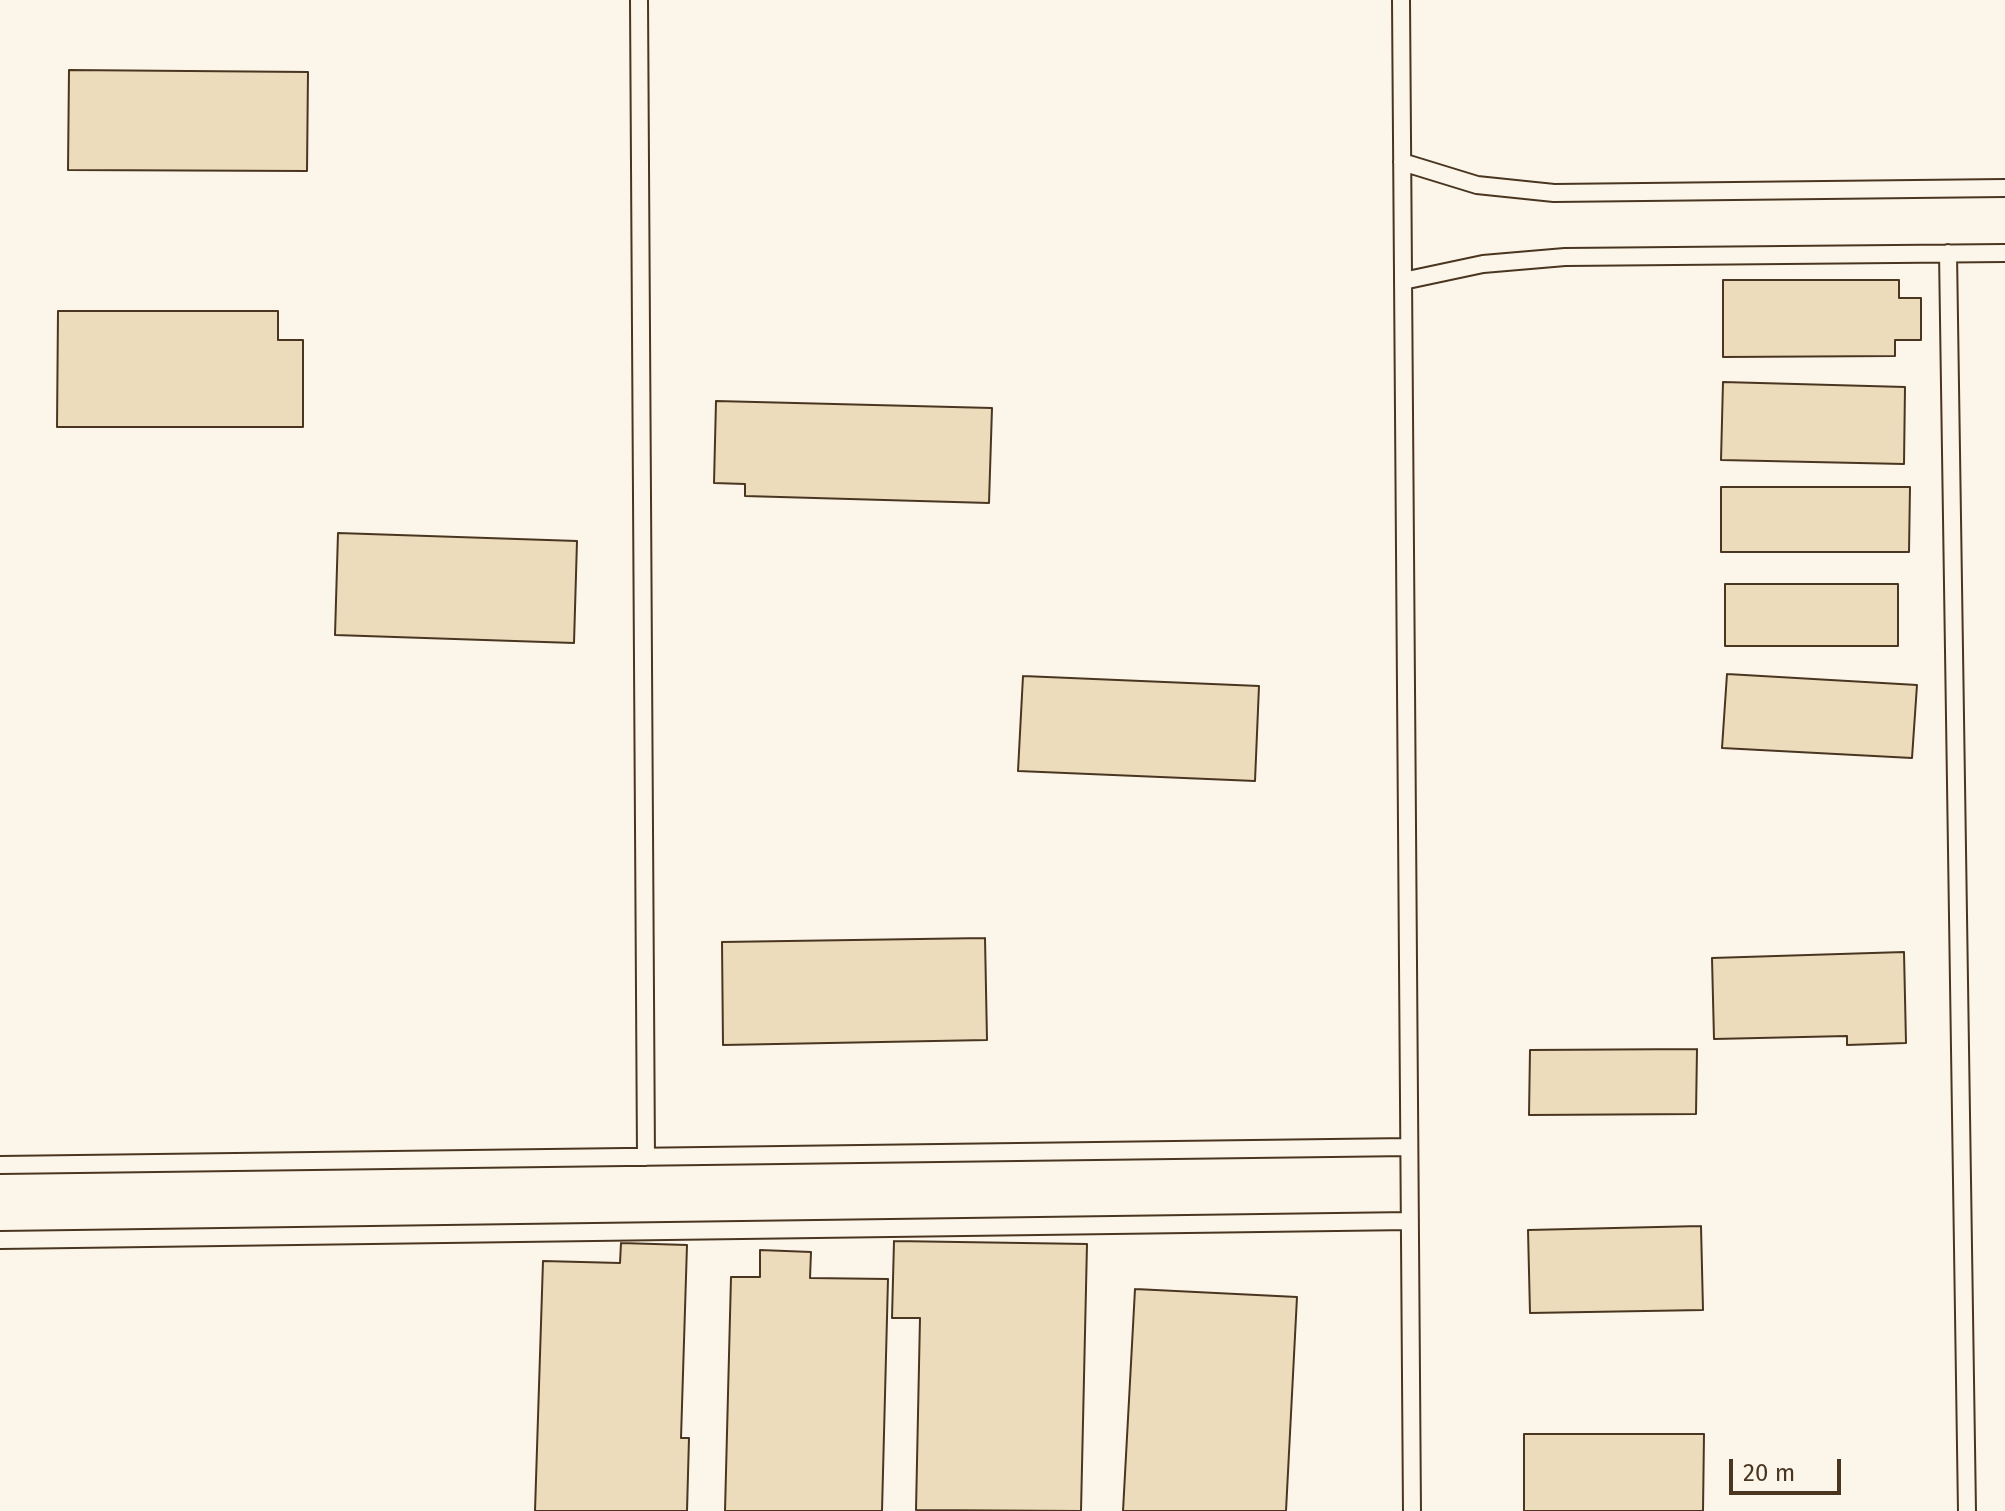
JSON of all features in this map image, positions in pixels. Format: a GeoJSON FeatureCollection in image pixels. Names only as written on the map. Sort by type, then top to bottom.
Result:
{"type":"FeatureCollection","features":[{"type":"Feature","properties":{"kind":"lane"},"geometry":{"type":"LineString","coordinates":[[639,0],[646,1157]]}},
{"type":"Feature","properties":{"kind":"lane"},"geometry":{"type":"LineString","coordinates":[[1401,0],[1412,1511]]}},
{"type":"Feature","properties":{"kind":"lane"},"geometry":{"type":"LineString","coordinates":[[1402,162],[1477,185],[1554,193],[2005,188]]}},
{"type":"Feature","properties":{"kind":"lane"},"geometry":{"type":"LineString","coordinates":[[1948,253],[1967,1511]]}},
{"type":"Feature","properties":{"kind":"lane"},"geometry":{"type":"LineString","coordinates":[[1403,281],[1483,264],[1565,257],[2005,253]]}},
{"type":"Feature","properties":{"kind":"lane"},"geometry":{"type":"LineString","coordinates":[[1,1163],[1409,1147]]}},
{"type":"Feature","properties":{"kind":"lane"},"geometry":{"type":"LineString","coordinates":[[0,1240],[1410,1221]]}},
{"type":"Feature","properties":{"kind":"building"},"geometry":{"type":"Polygon","coordinates":[[[69,70],[308,72],[307,171],[68,170],[69,70]]]}},
{"type":"Feature","properties":{"kind":"building"},"geometry":{"type":"Polygon","coordinates":[[[1723,280],[1899,280],[1899,298],[1921,298],[1921,340],[1895,340],[1895,356],[1723,357],[1723,280]]]}},
{"type":"Feature","properties":{"kind":"building"},"geometry":{"type":"Polygon","coordinates":[[[58,311],[278,311],[278,340],[303,340],[303,427],[57,427],[58,311]]]}},
{"type":"Feature","properties":{"kind":"building"},"geometry":{"type":"Polygon","coordinates":[[[1723,382],[1905,387],[1904,464],[1721,460],[1723,382]]]}},
{"type":"Feature","properties":{"kind":"building"},"geometry":{"type":"Polygon","coordinates":[[[716,401],[992,408],[989,503],[745,496],[745,484],[714,483],[716,401]]]}},
{"type":"Feature","properties":{"kind":"building"},"geometry":{"type":"Polygon","coordinates":[[[1721,487],[1910,487],[1909,552],[1721,552],[1721,487]]]}},
{"type":"Feature","properties":{"kind":"building"},"geometry":{"type":"Polygon","coordinates":[[[338,533],[577,541],[574,643],[335,635],[338,533]]]}},
{"type":"Feature","properties":{"kind":"building"},"geometry":{"type":"Polygon","coordinates":[[[1725,584],[1898,584],[1898,646],[1725,646],[1725,584]]]}},
{"type":"Feature","properties":{"kind":"building"},"geometry":{"type":"Polygon","coordinates":[[[1727,674],[1917,685],[1912,758],[1722,748],[1727,674]]]}},
{"type":"Feature","properties":{"kind":"building"},"geometry":{"type":"Polygon","coordinates":[[[1023,676],[1259,686],[1255,781],[1018,771],[1023,676]]]}},
{"type":"Feature","properties":{"kind":"building"},"geometry":{"type":"Polygon","coordinates":[[[985,938],[987,1040],[723,1045],[722,942],[985,938]]]}},
{"type":"Feature","properties":{"kind":"building"},"geometry":{"type":"Polygon","coordinates":[[[1904,952],[1906,1043],[1847,1045],[1847,1036],[1714,1039],[1712,958],[1904,952]]]}},
{"type":"Feature","properties":{"kind":"building"},"geometry":{"type":"Polygon","coordinates":[[[1697,1049],[1696,1114],[1529,1115],[1530,1050],[1697,1049]]]}},
{"type":"Feature","properties":{"kind":"building"},"geometry":{"type":"Polygon","coordinates":[[[1701,1226],[1703,1310],[1530,1313],[1528,1230],[1701,1226]]]}},
{"type":"Feature","properties":{"kind":"building"},"geometry":{"type":"Polygon","coordinates":[[[894,1241],[1087,1244],[1081,1511],[916,1510],[920,1318],[892,1318],[894,1241]]]}},
{"type":"Feature","properties":{"kind":"building"},"geometry":{"type":"Polygon","coordinates":[[[621,1243],[687,1245],[681,1438],[689,1438],[687,1511],[535,1511],[543,1261],[620,1263],[621,1243]]]}},
{"type":"Feature","properties":{"kind":"building"},"geometry":{"type":"Polygon","coordinates":[[[760,1250],[811,1252],[810,1278],[888,1279],[882,1511],[725,1511],[731,1277],[760,1277],[760,1250]]]}},
{"type":"Feature","properties":{"kind":"building"},"geometry":{"type":"Polygon","coordinates":[[[1135,1289],[1297,1297],[1286,1511],[1123,1511],[1135,1289]]]}},
{"type":"Feature","properties":{"kind":"building"},"geometry":{"type":"Polygon","coordinates":[[[1524,1434],[1704,1434],[1703,1511],[1524,1511],[1524,1434]]]}}]}
